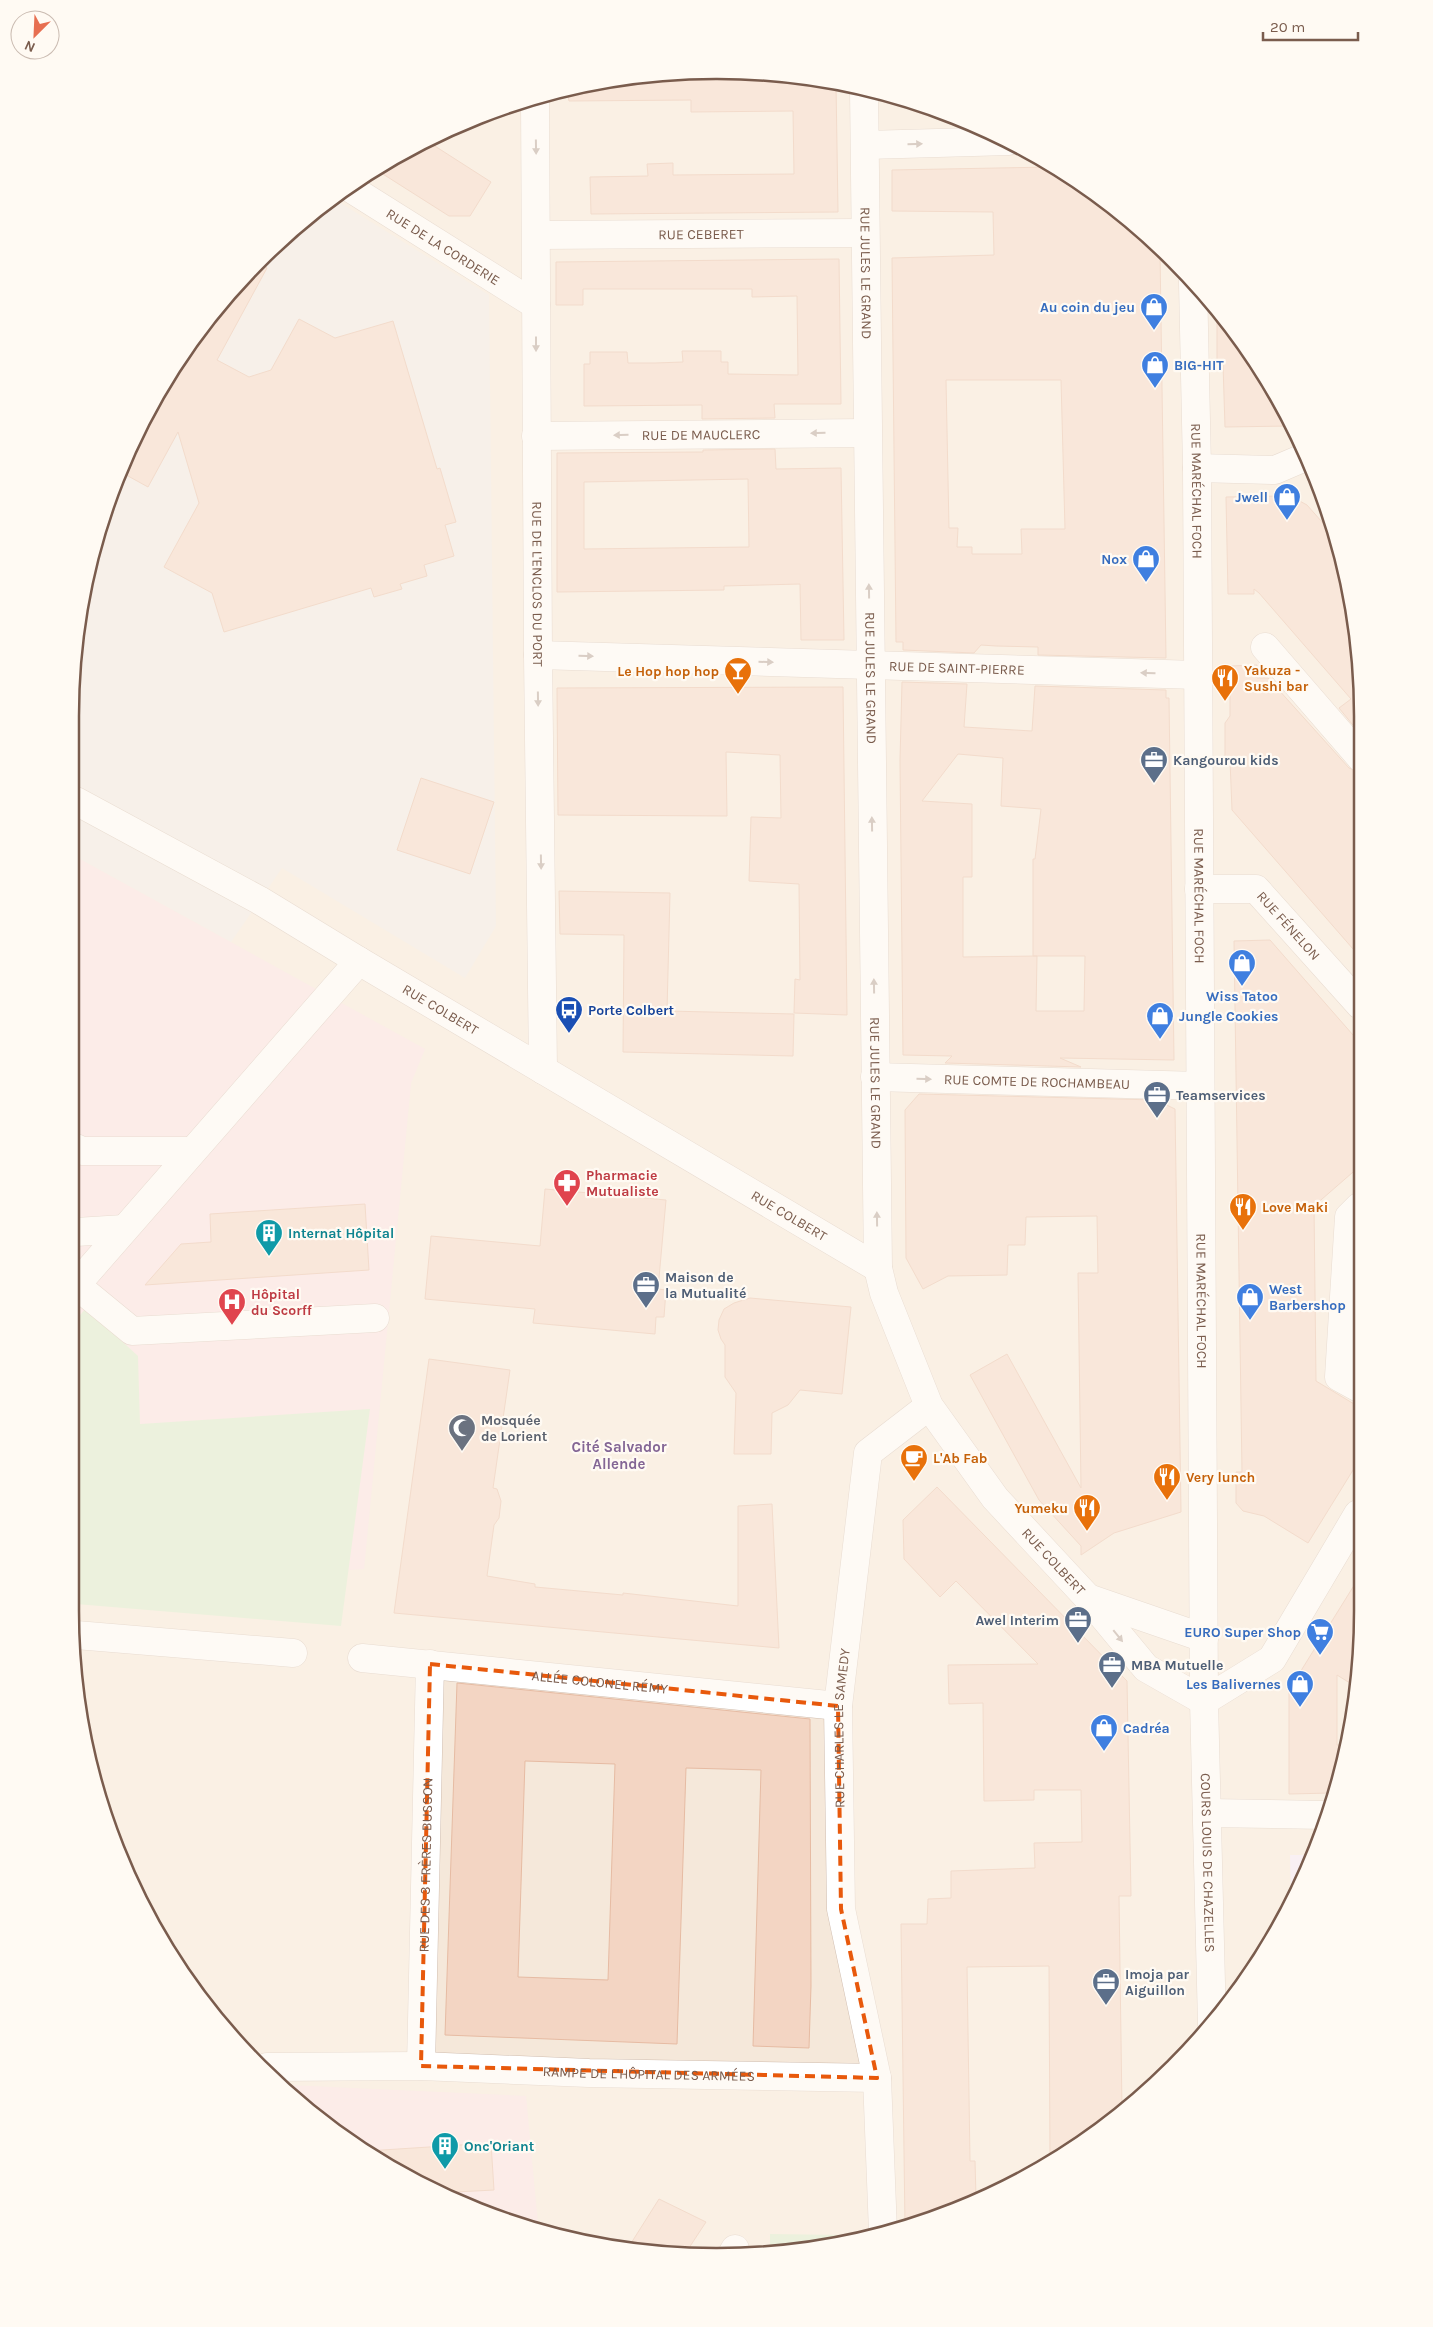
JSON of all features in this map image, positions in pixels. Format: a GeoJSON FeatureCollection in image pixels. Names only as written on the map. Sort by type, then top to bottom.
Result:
{"type":"FeatureCollection","features":[{"type":"Feature","properties":{"kind":"street","name":"RUE JULES LE GRAND"},"geometry":{"type":"LineString","coordinates":[[864,96],[866,145],[864,233],[878,1268]]}},
{"type":"Feature","properties":{"kind":"street","name":"RUE DE L'ENCLOS DU PORT"},"geometry":{"type":"LineString","coordinates":[[535,105],[537,235],[536,436],[543,1070]]}},
{"type":"Feature","properties":{"kind":"street"},"geometry":{"type":"LineString","coordinates":[[866,145],[992,141]]}},
{"type":"Feature","properties":{"kind":"street","name":"RUE DE LA CORDERIE"},"geometry":{"type":"LineString","coordinates":[[355,191],[536,305]]}},
{"type":"Feature","properties":{"kind":"street","name":"RUE CEBERET"},"geometry":{"type":"LineString","coordinates":[[537,235],[864,233]]}},
{"type":"Feature","properties":{"kind":"street","name":"RUE MARÉCHAL FOCH"},"geometry":{"type":"LineString","coordinates":[[1193,293],[1204,1638]]}},
{"type":"Feature","properties":{"kind":"street","name":"RUE DE MAUCLERC"},"geometry":{"type":"LineString","coordinates":[[536,436],[867,432]]}},
{"type":"Feature","properties":{"kind":"street"},"geometry":{"type":"LineString","coordinates":[[1196,468],[1275,470],[1301,462]]}},
{"type":"Feature","properties":{"kind":"street"},"geometry":{"type":"LineString","coordinates":[[1265,647],[1354,750]]}},
{"type":"Feature","properties":{"kind":"street","name":"RUE DE SAINT-PIERRE"},"geometry":{"type":"LineString","coordinates":[[538,655],[1196,675]]}},
{"type":"Feature","properties":{"kind":"street","name":"RUE COLBERT"},"geometry":{"type":"LineString","coordinates":[[79,803],[259,900],[358,961],[878,1268],[884,1293],[929,1406],[995,1498],[1088,1598],[1146,1668],[1204,1701]]}},
{"type":"Feature","properties":{"kind":"street","name":"RUE FÉNELON"},"geometry":{"type":"LineString","coordinates":[[1199,889],[1256,889],[1354,998]]}},
{"type":"Feature","properties":{"kind":"street"},"geometry":{"type":"LineString","coordinates":[[79,1282],[358,961]]}},
{"type":"Feature","properties":{"kind":"street","name":"RUE COMTE DE ROCHAMBEAU"},"geometry":{"type":"LineString","coordinates":[[875,1077],[1200,1086]]}},
{"type":"Feature","properties":{"kind":"street"},"geometry":{"type":"LineString","coordinates":[[79,1150],[192,1151]]}},
{"type":"Feature","properties":{"kind":"street"},"geometry":{"type":"LineString","coordinates":[[1354,1212],[1348,1217],[1339,1377],[1354,1385]]}},
{"type":"Feature","properties":{"kind":"street"},"geometry":{"type":"LineString","coordinates":[[79,1232],[124,1229]]}},
{"type":"Feature","properties":{"kind":"street"},"geometry":{"type":"LineString","coordinates":[[79,1287],[132,1331],[375,1318]]}},
{"type":"Feature","properties":{"kind":"street","name":"RUE CHARLES LE SAMEDY"},"geometry":{"type":"LineString","coordinates":[[877,2078],[841,1909],[838,1706],[868,1453],[929,1406]]}},
{"type":"Feature","properties":{"kind":"street"},"geometry":{"type":"LineString","coordinates":[[1204,1701],[1272,1659],[1354,1521]]}},
{"type":"Feature","properties":{"kind":"street","name":"RUE COLBERT"},"geometry":{"type":"LineString","coordinates":[[1088,1598],[1204,1638]]}},
{"type":"Feature","properties":{"kind":"street"},"geometry":{"type":"LineString","coordinates":[[80,1635],[293,1653]]}},
{"type":"Feature","properties":{"kind":"street","name":"COURS LOUIS DE CHAZELLES"},"geometry":{"type":"LineString","coordinates":[[1204,1638],[1206,1813],[1212,2012]]}},
{"type":"Feature","properties":{"kind":"street","name":"ALLÉE COLONEL RÉMY"},"geometry":{"type":"LineString","coordinates":[[362,1658],[838,1706]]}},
{"type":"Feature","properties":{"kind":"street","name":"RUE DES 3 FRÈRES BUSSON"},"geometry":{"type":"LineString","coordinates":[[422,2066],[430,1664]]}},
{"type":"Feature","properties":{"kind":"street"},"geometry":{"type":"LineString","coordinates":[[1206,1813],[1320,1815]]}},
{"type":"Feature","properties":{"kind":"street","name":"RAMPE DE L'HÔPITAL DES ARMÉES"},"geometry":{"type":"LineString","coordinates":[[272,2067],[422,2066],[589,2074],[877,2078]]}},
{"type":"Feature","properties":{"kind":"street"},"geometry":{"type":"LineString","coordinates":[[877,2078],[884,2226]]}},
{"type":"Feature","properties":{"kind":"highlighted area"},"geometry":{"type":"Polygon","coordinates":[[[430,1664],[838,1706],[841,1909],[877,2078],[421,2066],[430,1664]]]}},
{"type":"Feature","properties":{"kind":"shaded area"},"geometry":{"type":"Polygon","coordinates":[[[675,80],[758,80],[800,84],[841,91],[882,100],[921,113],[961,127],[999,145],[1071,186],[1137,237],[1196,296],[1247,362],[1269,398],[1306,472],[1333,551],[1349,633],[1353,675],[1354,1610],[1349,1694],[1342,1735],[1333,1776],[1320,1815],[1306,1855],[1288,1893],[1247,1965],[1196,2031],[1137,2090],[1071,2141],[1035,2163],[961,2200],[882,2227],[841,2236],[800,2243],[716,2248],[633,2243],[592,2236],[551,2227],[472,2200],[398,2163],[362,2141],[296,2090],[266,2061],[237,2031],[186,1965],[164,1929],[127,1855],[100,1776],[84,1694],[80,1652],[79,716],[84,633],[100,551],[127,472],[147,430],[262,271],[296,237],[328,211],[362,186],[398,164],[472,127],[551,100],[633,84],[675,80]]]}},
{"type":"Feature","properties":{"kind":"shaded area"},"geometry":{"type":"Polygon","coordinates":[[[340,202],[489,295],[496,926],[465,978],[282,868],[231,942],[79,859],[79,716],[84,633],[100,551],[113,512],[127,472],[164,398],[186,362],[237,296],[296,237],[340,202]]]}},
{"type":"Feature","properties":{"kind":"shaded area","name":"Hôpital du Scorff"},"geometry":{"type":"Polygon","coordinates":[[[79,859],[425,1049],[411,1083],[364,1569],[79,1586],[79,859]]]}},
{"type":"Feature","properties":{"kind":"shaded area"},"geometry":{"type":"Polygon","coordinates":[[[1290,1855],[1306,1855],[1291,1887],[1290,1855]]]}},
{"type":"Feature","properties":{"kind":"shaded area"},"geometry":{"type":"Polygon","coordinates":[[[291,2085],[526,2096],[538,2223],[472,2200],[398,2163],[362,2141],[291,2085]]]}},
{"type":"Feature","properties":{"kind":"green space"},"geometry":{"type":"Polygon","coordinates":[[[86,1308],[138,1356],[140,1424],[370,1409],[341,1626],[79,1604],[79,1316],[86,1308]]]}},
{"type":"Feature","properties":{"kind":"green space"},"geometry":{"type":"Polygon","coordinates":[[[770,2234],[846,2235],[800,2243],[770,2246],[770,2234]]]}},
{"type":"Feature","properties":{"kind":"building"},"geometry":{"type":"Polygon","coordinates":[[[675,80],[758,80],[836,90],[838,212],[591,214],[590,177],[648,176],[647,164],[673,163],[673,175],[794,174],[793,111],[691,112],[691,100],[569,101],[568,96],[592,91],[633,84],[675,80]]]}},
{"type":"Feature","properties":{"kind":"building"},"geometry":{"type":"Polygon","coordinates":[[[434,145],[491,182],[470,216],[449,216],[382,174],[434,145]]]}},
{"type":"Feature","properties":{"kind":"building"},"geometry":{"type":"Polygon","coordinates":[[[1040,167],[1071,186],[1105,211],[1137,237],[1160,259],[1166,658],[1038,655],[1038,647],[981,645],[974,653],[903,650],[903,642],[896,642],[892,258],[994,255],[993,212],[892,211],[892,170],[1040,167]],[[946,380],[949,528],[958,528],[957,547],[972,547],[972,554],[1022,554],[1021,529],[1065,529],[1061,380],[946,380]]]}},
{"type":"Feature","properties":{"kind":"building"},"geometry":{"type":"Polygon","coordinates":[[[839,259],[841,404],[774,404],[775,418],[702,419],[702,405],[584,406],[584,364],[590,364],[590,352],[627,352],[628,363],[655,363],[683,362],[682,351],[721,351],[721,362],[728,362],[728,374],[798,375],[797,296],[752,297],[752,289],[583,289],[583,305],[556,305],[556,262],[839,259]]]}},
{"type":"Feature","properties":{"kind":"building"},"geometry":{"type":"Polygon","coordinates":[[[265,267],[267,268],[217,360],[249,377],[271,370],[299,319],[335,338],[393,321],[437,469],[440,468],[456,522],[445,525],[454,556],[424,565],[427,576],[400,584],[402,589],[374,597],[371,588],[224,632],[212,593],[164,567],[199,503],[178,432],[148,487],[126,475],[164,398],[186,362],[211,328],[237,296],[265,267]]]}},
{"type":"Feature","properties":{"kind":"building"},"geometry":{"type":"Polygon","coordinates":[[[1217,322],[1247,362],[1284,426],[1225,427],[1223,364],[1217,363],[1217,322]]]}},
{"type":"Feature","properties":{"kind":"building"},"geometry":{"type":"Polygon","coordinates":[[[775,449],[776,469],[841,468],[844,640],[801,640],[800,584],[724,586],[724,590],[557,592],[557,453],[703,452],[703,450],[775,449]],[[748,479],[584,482],[584,549],[749,547],[748,479]]]}},
{"type":"Feature","properties":{"kind":"building"},"geometry":{"type":"Polygon","coordinates":[[[1282,496],[1296,499],[1307,505],[1324,524],[1333,551],[1349,633],[1353,675],[1354,726],[1339,708],[1351,699],[1259,593],[1254,589],[1254,594],[1228,594],[1226,497],[1282,496]]]}},
{"type":"Feature","properties":{"kind":"building"},"geometry":{"type":"Polygon","coordinates":[[[1257,665],[1257,678],[1268,678],[1349,768],[1354,770],[1354,950],[1232,810],[1230,760],[1225,759],[1225,723],[1230,716],[1230,666],[1257,665]]]}},
{"type":"Feature","properties":{"kind":"building"},"geometry":{"type":"Polygon","coordinates":[[[902,682],[967,684],[964,727],[1032,731],[1035,686],[1166,690],[1166,698],[1169,698],[1174,1060],[1060,1058],[1081,1067],[945,1063],[952,1056],[903,1055],[900,760],[902,682]],[[958,754],[922,801],[972,804],[972,877],[963,877],[963,957],[1037,956],[1033,956],[1033,859],[1035,859],[1041,809],[1001,806],[1003,758],[958,754]],[[1037,956],[1036,1011],[1084,1011],[1085,956],[1037,956]]]}},
{"type":"Feature","properties":{"kind":"building"},"geometry":{"type":"Polygon","coordinates":[[[843,687],[847,1015],[794,1013],[795,979],[800,980],[799,884],[749,881],[751,817],[781,818],[780,755],[726,752],[727,816],[558,815],[557,688],[843,687]]]}},
{"type":"Feature","properties":{"kind":"building"},"geometry":{"type":"Polygon","coordinates":[[[421,778],[494,802],[470,874],[397,850],[421,778]]]}},
{"type":"Feature","properties":{"kind":"building"},"geometry":{"type":"Polygon","coordinates":[[[559,891],[670,893],[667,1011],[794,1014],[793,1056],[623,1052],[624,935],[560,934],[559,891]]]}},
{"type":"Feature","properties":{"kind":"building"},"geometry":{"type":"Polygon","coordinates":[[[1270,940],[1354,1036],[1354,1171],[1314,1206],[1316,1381],[1354,1404],[1354,1468],[1308,1543],[1264,1516],[1243,1511],[1236,1503],[1236,1472],[1242,1472],[1234,941],[1270,940]]]}},
{"type":"Feature","properties":{"kind":"building"},"geometry":{"type":"Polygon","coordinates":[[[919,1094],[1156,1100],[1175,1109],[1181,1512],[1114,1533],[1081,1555],[1081,1546],[1039,1500],[970,1375],[1007,1354],[1081,1488],[1078,1273],[1098,1273],[1097,1216],[1026,1217],[1025,1245],[1008,1245],[1007,1275],[948,1276],[923,1289],[906,1258],[905,1110],[919,1094]]]}},
{"type":"Feature","properties":{"kind":"building"},"geometry":{"type":"Polygon","coordinates":[[[545,1189],[666,1200],[658,1289],[666,1290],[664,1317],[656,1317],[655,1334],[533,1323],[535,1309],[425,1299],[431,1236],[540,1246],[545,1189]]]}},
{"type":"Feature","properties":{"kind":"building","name":"Internat Hôpital"},"geometry":{"type":"Polygon","coordinates":[[[365,1204],[369,1270],[145,1285],[181,1244],[211,1242],[210,1214],[365,1204]]]}},
{"type":"Feature","properties":{"kind":"building"},"geometry":{"type":"Polygon","coordinates":[[[750,1298],[851,1307],[842,1394],[800,1390],[788,1405],[772,1413],[771,1454],[734,1454],[736,1393],[725,1377],[725,1345],[718,1330],[719,1320],[724,1309],[734,1303],[750,1298]]]}},
{"type":"Feature","properties":{"kind":"building"},"geometry":{"type":"Polygon","coordinates":[[[429,1359],[510,1370],[493,1488],[497,1489],[501,1501],[499,1518],[494,1525],[487,1576],[535,1584],[535,1587],[623,1595],[623,1593],[738,1606],[738,1506],[772,1504],[779,1648],[394,1613],[429,1359]]]}},
{"type":"Feature","properties":{"kind":"building"},"geometry":{"type":"Polygon","coordinates":[[[937,1487],[1127,1681],[1131,1896],[1119,1896],[1122,2102],[1071,2141],[1050,2154],[1049,1966],[967,1967],[970,2161],[975,2161],[976,2193],[905,2219],[901,1924],[927,1924],[928,1899],[951,1898],[951,1871],[1035,1868],[1034,1843],[1082,1842],[1081,1790],[1034,1790],[1034,1800],[984,1801],[983,1703],[949,1704],[948,1665],[1038,1664],[956,1581],[940,1597],[904,1559],[903,1520],[937,1487]]]}},
{"type":"Feature","properties":{"kind":"building"},"geometry":{"type":"Polygon","coordinates":[[[1354,1585],[1353,1652],[1350,1683],[1337,1675],[1337,1745],[1340,1745],[1327,1793],[1289,1794],[1289,1690],[1354,1585]]]}},
{"type":"Feature","properties":{"kind":"building"},"geometry":{"type":"Polygon","coordinates":[[[457,1683],[810,1719],[811,1986],[809,2048],[753,2046],[761,1770],[686,1768],[677,2044],[445,2035],[457,1683]],[[525,1761],[518,1977],[608,1980],[615,1764],[525,1761]]]}},
{"type":"Feature","properties":{"kind":"building","name":"Onc'Oriant"},"geometry":{"type":"Polygon","coordinates":[[[491,2143],[494,2190],[455,2192],[377,2150],[491,2143]]]}},
{"type":"Feature","properties":{"kind":"building"},"geometry":{"type":"Polygon","coordinates":[[[659,2199],[706,2222],[689,2247],[631,2243],[659,2199]]]}},
{"type":"Feature","properties":{"kind":"place","name":"Au coin du jeu"},"geometry":{"type":"Point","coordinates":[1154,331]}},
{"type":"Feature","properties":{"kind":"place","name":"BIG-HIT"},"geometry":{"type":"Point","coordinates":[1155,389]}},
{"type":"Feature","properties":{"kind":"place","name":"Jwell"},"geometry":{"type":"Point","coordinates":[1287,521]}},
{"type":"Feature","properties":{"kind":"place","name":"Nox"},"geometry":{"type":"Point","coordinates":[1146,583]}},
{"type":"Feature","properties":{"kind":"place","name":"Le Hop hop hop"},"geometry":{"type":"Point","coordinates":[738,695]}},
{"type":"Feature","properties":{"kind":"place","name":"Yakuza - Sushi bar"},"geometry":{"type":"Point","coordinates":[1225,702]}},
{"type":"Feature","properties":{"kind":"place","name":"Kangourou kids"},"geometry":{"type":"Point","coordinates":[1154,784]}},
{"type":"Feature","properties":{"kind":"place","name":"Wiss Tatoo"},"geometry":{"type":"Point","coordinates":[1242,987]}},
{"type":"Feature","properties":{"kind":"place","name":"Porte Colbert"},"geometry":{"type":"Point","coordinates":[569,1034]}},
{"type":"Feature","properties":{"kind":"place","name":"Jungle Cookies"},"geometry":{"type":"Point","coordinates":[1160,1040]}},
{"type":"Feature","properties":{"kind":"place","name":"Teamservices"},"geometry":{"type":"Point","coordinates":[1157,1119]}},
{"type":"Feature","properties":{"kind":"place","name":"Pharmacie Mutualiste"},"geometry":{"type":"Point","coordinates":[567,1207]}},
{"type":"Feature","properties":{"kind":"place","name":"Love Maki"},"geometry":{"type":"Point","coordinates":[1243,1231]}},
{"type":"Feature","properties":{"kind":"place","name":"Internat Hôpital"},"geometry":{"type":"Point","coordinates":[269,1257]}},
{"type":"Feature","properties":{"kind":"place","name":"Maison de la Mutualité"},"geometry":{"type":"Point","coordinates":[646,1309]}},
{"type":"Feature","properties":{"kind":"place","name":"West Barbershop"},"geometry":{"type":"Point","coordinates":[1250,1321]}},
{"type":"Feature","properties":{"kind":"place","name":"Hôpital du Scorff"},"geometry":{"type":"Point","coordinates":[232,1326]}},
{"type":"Feature","properties":{"kind":"place","name":"Mosquée de Lorient"},"geometry":{"type":"Point","coordinates":[462,1452]}},
{"type":"Feature","properties":{"kind":"place","name":"L'Ab Fab"},"geometry":{"type":"Point","coordinates":[914,1482]}},
{"type":"Feature","properties":{"kind":"place","name":"Very lunch"},"geometry":{"type":"Point","coordinates":[1167,1501]}},
{"type":"Feature","properties":{"kind":"place","name":"Yumeku"},"geometry":{"type":"Point","coordinates":[1087,1532]}},
{"type":"Feature","properties":{"kind":"place","name":"Awel Interim"},"geometry":{"type":"Point","coordinates":[1078,1644]}},
{"type":"Feature","properties":{"kind":"place","name":"EURO Super Shop"},"geometry":{"type":"Point","coordinates":[1320,1656]}},
{"type":"Feature","properties":{"kind":"place","name":"MBA Mutuelle"},"geometry":{"type":"Point","coordinates":[1112,1689]}},
{"type":"Feature","properties":{"kind":"place","name":"Les Balivernes"},"geometry":{"type":"Point","coordinates":[1300,1708]}},
{"type":"Feature","properties":{"kind":"place","name":"Cadréa"},"geometry":{"type":"Point","coordinates":[1104,1752]}},
{"type":"Feature","properties":{"kind":"place","name":"Imoja par Aiguillon"},"geometry":{"type":"Point","coordinates":[1106,2006]}},
{"type":"Feature","properties":{"kind":"place","name":"Onc'Oriant"},"geometry":{"type":"Point","coordinates":[445,2170]}},
{"type":"Feature","properties":{"kind":"district","name":"Cité Salvador Allende"},"geometry":{"type":"Point","coordinates":[619,1456]}}]}
